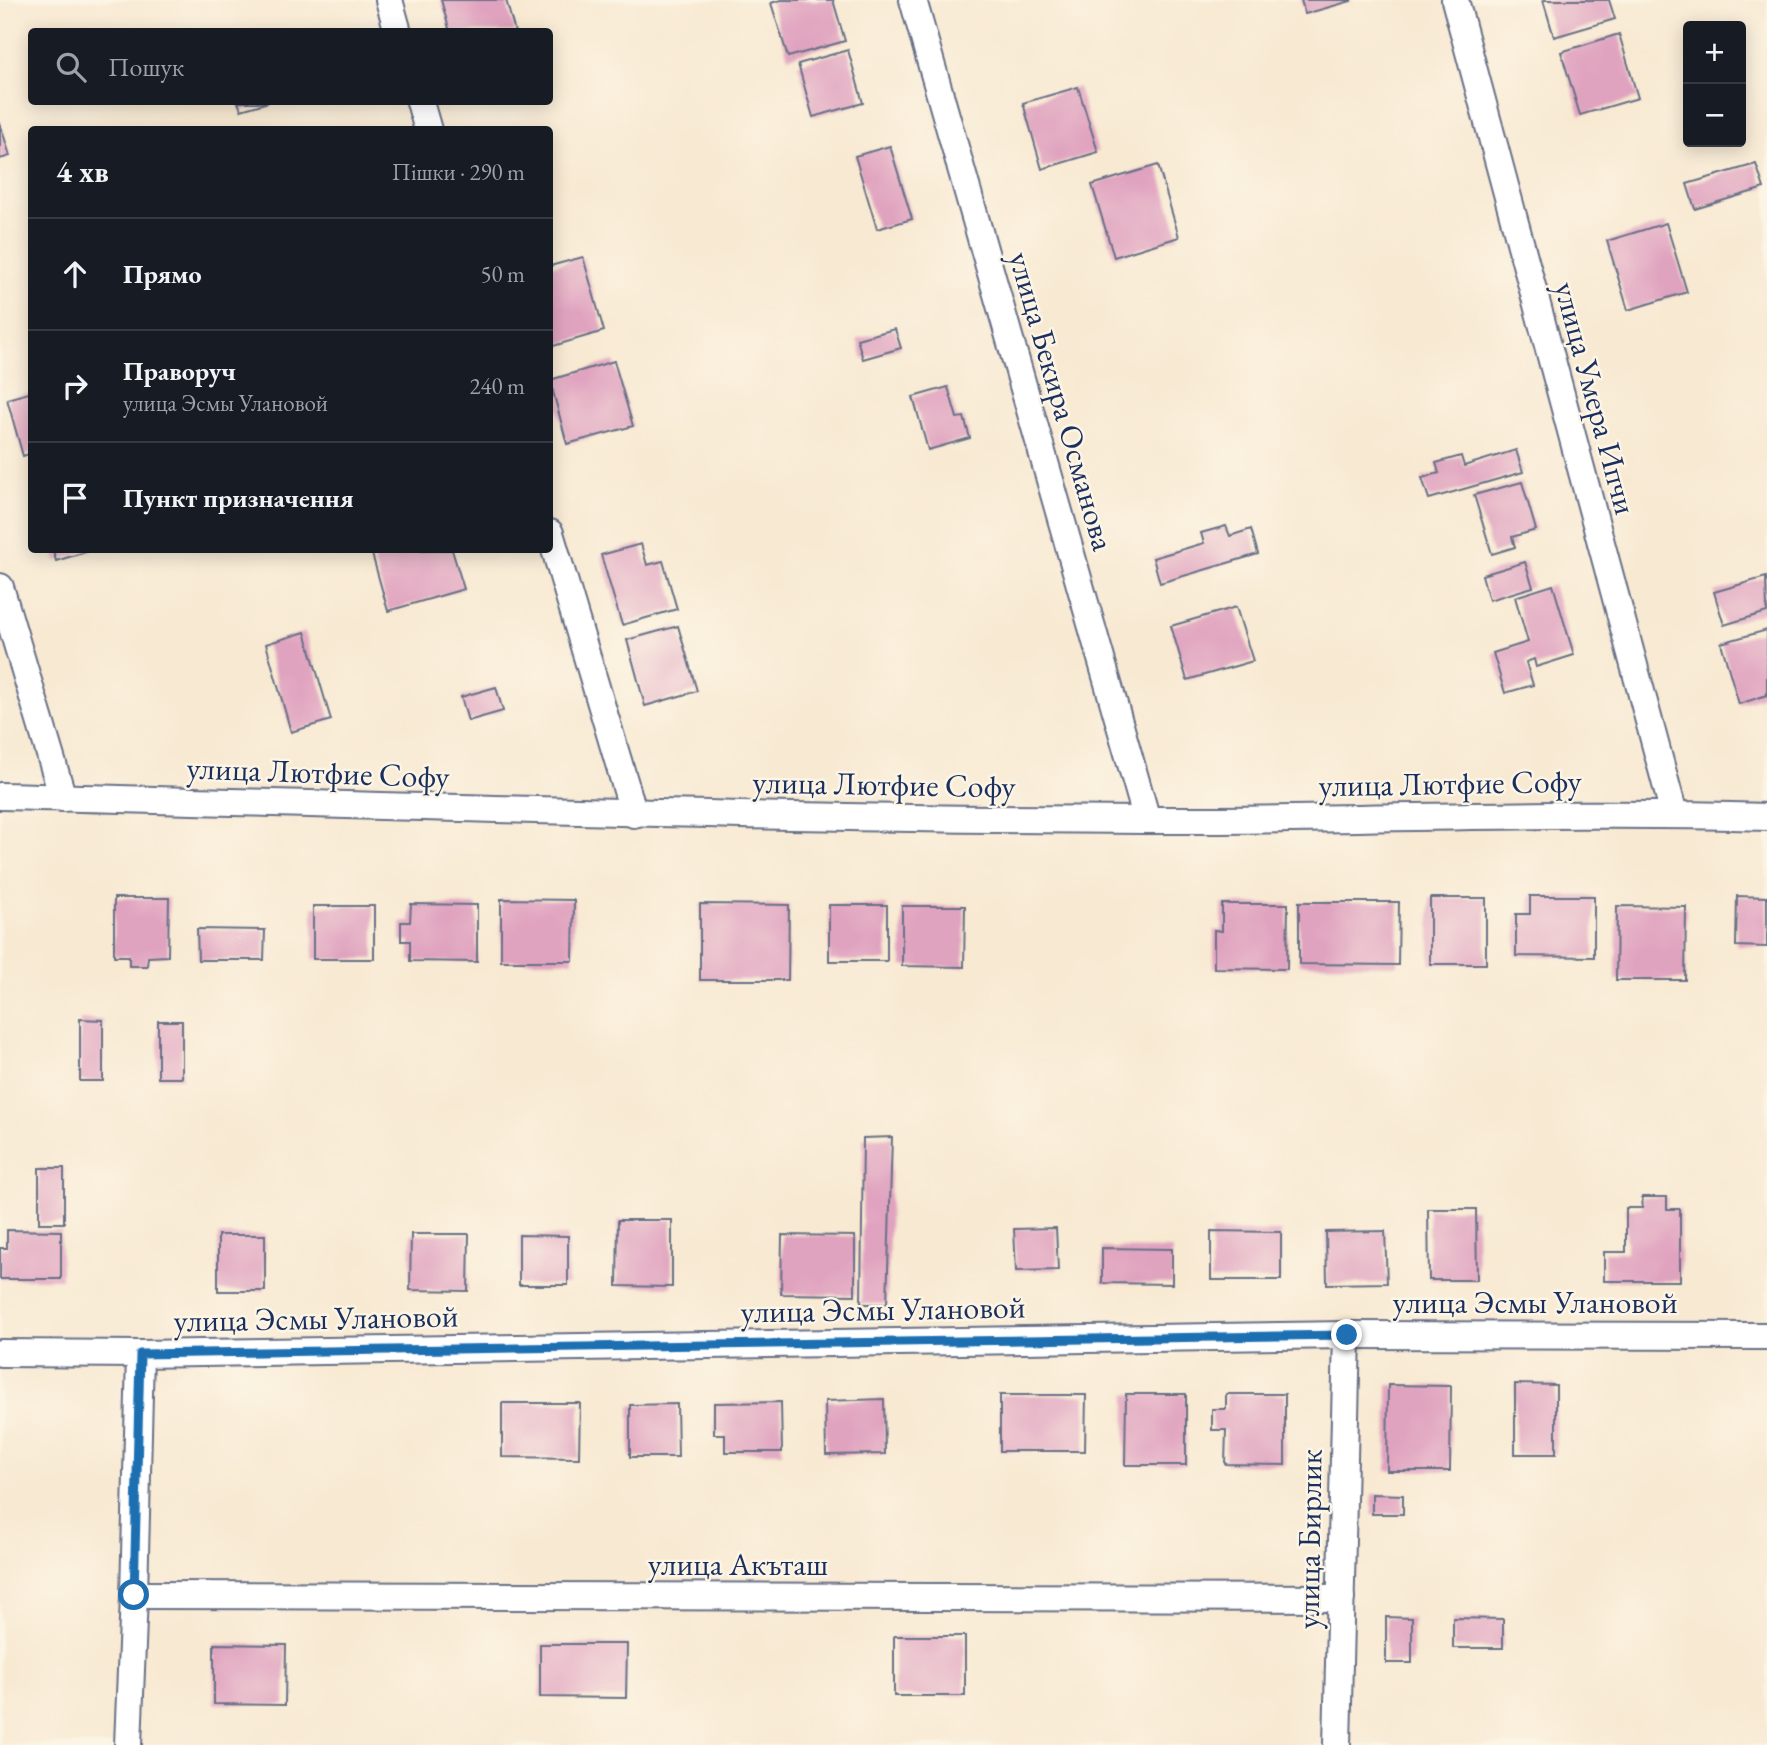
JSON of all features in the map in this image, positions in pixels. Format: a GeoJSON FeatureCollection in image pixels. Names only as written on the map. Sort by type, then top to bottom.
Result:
{"type":"FeatureCollection","features":[{"type":"Feature","properties":{"kind":"street"},"geometry":{"type":"LineString","coordinates":[[389,0],[397,28]]}},
{"type":"Feature","properties":{"kind":"street","name":"улица Бекира Османова"},"geometry":{"type":"LineString","coordinates":[[913,0],[1147,820]]}},
{"type":"Feature","properties":{"kind":"street","name":"улица Умера Ипчи"},"geometry":{"type":"LineString","coordinates":[[1455,0],[1674,814]]}},
{"type":"Feature","properties":{"kind":"street"},"geometry":{"type":"LineString","coordinates":[[420,105],[427,126]]}},
{"type":"Feature","properties":{"kind":"street"},"geometry":{"type":"LineString","coordinates":[[553,543],[634,814]]}},
{"type":"Feature","properties":{"kind":"street"},"geometry":{"type":"LineString","coordinates":[[0,587],[63,797]]}},
{"type":"Feature","properties":{"kind":"street","name":"улица Лютфие Софу"},"geometry":{"type":"LineString","coordinates":[[0,796],[634,814],[1147,820],[1674,814],[1767,817]]}},
{"type":"Feature","properties":{"kind":"street","name":"улица Эсмы Улановой"},"geometry":{"type":"LineString","coordinates":[[0,1353],[140,1354],[1347,1335],[1767,1336]]}},
{"type":"Feature","properties":{"kind":"street","name":"улица Бирлик"},"geometry":{"type":"LineString","coordinates":[[1337,1745],[1347,1335]]}},
{"type":"Feature","properties":{"kind":"street"},"geometry":{"type":"LineString","coordinates":[[128,1745],[140,1354]]}},
{"type":"Feature","properties":{"kind":"street","name":"улица Акъташ"},"geometry":{"type":"LineString","coordinates":[[134,1595],[1341,1598]]}},
{"type":"Feature","properties":{"kind":"building"},"geometry":{"type":"Polygon","coordinates":[[[441,0],[506,0],[514,28],[449,28],[441,0]]]}},
{"type":"Feature","properties":{"kind":"building"},"geometry":{"type":"Polygon","coordinates":[[[781,0],[833,0],[845,41],[788,57],[771,3],[781,0]]]}},
{"type":"Feature","properties":{"kind":"building"},"geometry":{"type":"Polygon","coordinates":[[[1301,0],[1351,0],[1351,1],[1305,14],[1301,0]]]}},
{"type":"Feature","properties":{"kind":"building"},"geometry":{"type":"Polygon","coordinates":[[[1543,0],[1609,0],[1615,19],[1554,37],[1543,0]]]}},
{"type":"Feature","properties":{"kind":"building"},"geometry":{"type":"Polygon","coordinates":[[[1619,34],[1638,98],[1580,115],[1561,52],[1619,34]]]}},
{"type":"Feature","properties":{"kind":"building"},"geometry":{"type":"Polygon","coordinates":[[[848,50],[863,103],[813,117],[798,64],[848,50]]]}},
{"type":"Feature","properties":{"kind":"building"},"geometry":{"type":"Polygon","coordinates":[[[1078,87],[1098,152],[1042,169],[1023,103],[1078,87]]]}},
{"type":"Feature","properties":{"kind":"building"},"geometry":{"type":"Polygon","coordinates":[[[239,105],[258,105],[241,110],[239,105]]]}},
{"type":"Feature","properties":{"kind":"building"},"geometry":{"type":"Polygon","coordinates":[[[0,123],[10,156],[0,159],[0,123]]]}},
{"type":"Feature","properties":{"kind":"building"},"geometry":{"type":"Polygon","coordinates":[[[890,146],[912,219],[877,229],[855,156],[890,146]]]}},
{"type":"Feature","properties":{"kind":"building"},"geometry":{"type":"Polygon","coordinates":[[[1756,164],[1764,188],[1695,209],[1687,184],[1756,164]]]}},
{"type":"Feature","properties":{"kind":"building"},"geometry":{"type":"Polygon","coordinates":[[[1158,165],[1179,237],[1114,257],[1092,185],[1158,165]]]}},
{"type":"Feature","properties":{"kind":"building"},"geometry":{"type":"Polygon","coordinates":[[[1666,223],[1687,292],[1628,310],[1607,241],[1666,223]]]}},
{"type":"Feature","properties":{"kind":"building"},"geometry":{"type":"Polygon","coordinates":[[[583,257],[604,331],[553,346],[553,265],[583,257]]]}},
{"type":"Feature","properties":{"kind":"building"},"geometry":{"type":"Polygon","coordinates":[[[895,329],[901,348],[863,359],[857,339],[895,329]]]}},
{"type":"Feature","properties":{"kind":"building"},"geometry":{"type":"Polygon","coordinates":[[[614,361],[633,426],[567,444],[553,391],[553,379],[614,361]]]}},
{"type":"Feature","properties":{"kind":"building"},"geometry":{"type":"Polygon","coordinates":[[[948,387],[957,418],[964,417],[970,438],[928,450],[913,397],[948,387]]]}},
{"type":"Feature","properties":{"kind":"building"},"geometry":{"type":"Polygon","coordinates":[[[28,393],[28,454],[23,456],[7,399],[28,393]]]}},
{"type":"Feature","properties":{"kind":"building"},"geometry":{"type":"Polygon","coordinates":[[[1516,450],[1523,472],[1429,499],[1422,478],[1439,473],[1436,463],[1461,456],[1464,466],[1516,450]]]}},
{"type":"Feature","properties":{"kind":"building"},"geometry":{"type":"Polygon","coordinates":[[[1522,482],[1536,530],[1512,537],[1515,547],[1492,554],[1474,495],[1522,482]]]}},
{"type":"Feature","properties":{"kind":"building"},"geometry":{"type":"Polygon","coordinates":[[[1226,526],[1230,536],[1251,529],[1258,554],[1160,583],[1153,558],[1204,543],[1201,533],[1226,526]]]}},
{"type":"Feature","properties":{"kind":"building"},"geometry":{"type":"Polygon","coordinates":[[[641,544],[647,565],[663,561],[677,609],[622,625],[601,555],[641,544]]]}},
{"type":"Feature","properties":{"kind":"building"},"geometry":{"type":"Polygon","coordinates":[[[54,553],[82,553],[56,561],[54,553]]]}},
{"type":"Feature","properties":{"kind":"building"},"geometry":{"type":"Polygon","coordinates":[[[453,553],[464,589],[388,611],[372,554],[453,553]]]}},
{"type":"Feature","properties":{"kind":"building"},"geometry":{"type":"Polygon","coordinates":[[[1525,562],[1533,587],[1489,600],[1482,575],[1525,562]]]}},
{"type":"Feature","properties":{"kind":"building"},"geometry":{"type":"Polygon","coordinates":[[[1766,577],[1767,612],[1724,625],[1714,592],[1766,577]]]}},
{"type":"Feature","properties":{"kind":"building"},"geometry":{"type":"Polygon","coordinates":[[[1553,585],[1574,655],[1536,667],[1534,659],[1526,662],[1533,685],[1505,693],[1493,653],[1528,642],[1515,597],[1553,585]]]}},
{"type":"Feature","properties":{"kind":"building"},"geometry":{"type":"Polygon","coordinates":[[[1236,607],[1253,661],[1187,680],[1171,626],[1236,607]]]}},
{"type":"Feature","properties":{"kind":"building"},"geometry":{"type":"Polygon","coordinates":[[[678,626],[697,691],[645,706],[627,640],[678,626]]]}},
{"type":"Feature","properties":{"kind":"building"},"geometry":{"type":"Polygon","coordinates":[[[1767,630],[1767,695],[1739,704],[1721,643],[1767,630]]]}},
{"type":"Feature","properties":{"kind":"building"},"geometry":{"type":"Polygon","coordinates":[[[305,632],[331,720],[291,732],[266,644],[305,632]]]}},
{"type":"Feature","properties":{"kind":"building"},"geometry":{"type":"Polygon","coordinates":[[[496,687],[503,711],[468,721],[461,697],[496,687]]]}},
{"type":"Feature","properties":{"kind":"building"},"geometry":{"type":"Polygon","coordinates":[[[1530,896],[1594,896],[1594,957],[1516,956],[1516,914],[1530,914],[1530,896]]]}},
{"type":"Feature","properties":{"kind":"building"},"geometry":{"type":"Polygon","coordinates":[[[1737,896],[1767,897],[1767,947],[1736,946],[1737,896]]]}},
{"type":"Feature","properties":{"kind":"building"},"geometry":{"type":"Polygon","coordinates":[[[114,898],[169,898],[168,956],[148,957],[147,966],[129,966],[129,956],[114,956],[114,898]]]}},
{"type":"Feature","properties":{"kind":"building"},"geometry":{"type":"Polygon","coordinates":[[[1430,898],[1486,898],[1486,964],[1430,964],[1430,898]]]}},
{"type":"Feature","properties":{"kind":"building"},"geometry":{"type":"Polygon","coordinates":[[[501,899],[574,900],[573,961],[501,961],[501,899]]]}},
{"type":"Feature","properties":{"kind":"building"},"geometry":{"type":"Polygon","coordinates":[[[1299,902],[1399,902],[1398,965],[1299,964],[1299,902]]]}},
{"type":"Feature","properties":{"kind":"building"},"geometry":{"type":"Polygon","coordinates":[[[411,904],[477,905],[477,962],[410,961],[410,941],[401,941],[401,922],[410,922],[411,904]]]}},
{"type":"Feature","properties":{"kind":"building"},"geometry":{"type":"Polygon","coordinates":[[[700,904],[789,905],[788,980],[700,980],[700,904]]]}},
{"type":"Feature","properties":{"kind":"building"},"geometry":{"type":"Polygon","coordinates":[[[1222,904],[1288,904],[1287,969],[1214,968],[1214,930],[1222,931],[1222,904]]]}},
{"type":"Feature","properties":{"kind":"building"},"geometry":{"type":"Polygon","coordinates":[[[829,905],[887,905],[887,961],[829,961],[829,905]]]}},
{"type":"Feature","properties":{"kind":"building"},"geometry":{"type":"Polygon","coordinates":[[[313,906],[374,906],[374,959],[313,959],[313,906]]]}},
{"type":"Feature","properties":{"kind":"building"},"geometry":{"type":"Polygon","coordinates":[[[902,906],[965,906],[964,967],[902,966],[902,906]]]}},
{"type":"Feature","properties":{"kind":"building"},"geometry":{"type":"Polygon","coordinates":[[[1617,906],[1686,907],[1685,980],[1616,980],[1617,906]]]}},
{"type":"Feature","properties":{"kind":"building"},"geometry":{"type":"Polygon","coordinates":[[[197,929],[265,930],[264,960],[198,960],[197,929]]]}},
{"type":"Feature","properties":{"kind":"building"},"geometry":{"type":"Polygon","coordinates":[[[80,1019],[103,1020],[103,1081],[80,1081],[80,1019]]]}},
{"type":"Feature","properties":{"kind":"building"},"geometry":{"type":"Polygon","coordinates":[[[158,1021],[182,1021],[182,1078],[158,1078],[158,1021]]]}},
{"type":"Feature","properties":{"kind":"building"},"geometry":{"type":"Polygon","coordinates":[[[892,1137],[887,1304],[861,1304],[863,1138],[892,1137]]]}},
{"type":"Feature","properties":{"kind":"building"},"geometry":{"type":"Polygon","coordinates":[[[39,1168],[64,1168],[64,1223],[39,1223],[39,1168]]]}},
{"type":"Feature","properties":{"kind":"building"},"geometry":{"type":"Polygon","coordinates":[[[1642,1197],[1667,1197],[1667,1209],[1680,1209],[1680,1281],[1604,1281],[1604,1252],[1626,1252],[1626,1208],[1642,1208],[1642,1197]]]}},
{"type":"Feature","properties":{"kind":"building"},"geometry":{"type":"Polygon","coordinates":[[[1428,1209],[1476,1209],[1477,1280],[1429,1280],[1428,1209]]]}},
{"type":"Feature","properties":{"kind":"building"},"geometry":{"type":"Polygon","coordinates":[[[618,1220],[672,1220],[672,1287],[617,1286],[618,1220]]]}},
{"type":"Feature","properties":{"kind":"building"},"geometry":{"type":"Polygon","coordinates":[[[1056,1228],[1058,1270],[1016,1271],[1014,1229],[1056,1228]]]}},
{"type":"Feature","properties":{"kind":"building"},"geometry":{"type":"Polygon","coordinates":[[[7,1230],[61,1231],[61,1279],[0,1279],[0,1248],[7,1248],[7,1230]]]}},
{"type":"Feature","properties":{"kind":"building"},"geometry":{"type":"Polygon","coordinates":[[[1211,1231],[1281,1232],[1281,1280],[1211,1280],[1211,1231]]]}},
{"type":"Feature","properties":{"kind":"building"},"geometry":{"type":"Polygon","coordinates":[[[1385,1231],[1387,1283],[1327,1284],[1326,1232],[1385,1231]]]}},
{"type":"Feature","properties":{"kind":"building"},"geometry":{"type":"Polygon","coordinates":[[[411,1234],[469,1234],[468,1291],[410,1290],[411,1234]]]}},
{"type":"Feature","properties":{"kind":"building"},"geometry":{"type":"Polygon","coordinates":[[[218,1235],[265,1235],[265,1291],[218,1291],[218,1235]]]}},
{"type":"Feature","properties":{"kind":"building"},"geometry":{"type":"Polygon","coordinates":[[[519,1235],[568,1236],[568,1285],[519,1285],[519,1235]]]}},
{"type":"Feature","properties":{"kind":"building"},"geometry":{"type":"Polygon","coordinates":[[[782,1235],[855,1236],[855,1295],[781,1294],[782,1235]]]}},
{"type":"Feature","properties":{"kind":"building"},"geometry":{"type":"Polygon","coordinates":[[[1102,1248],[1172,1249],[1172,1284],[1102,1283],[1102,1248]]]}},
{"type":"Feature","properties":{"kind":"building"},"geometry":{"type":"Polygon","coordinates":[[[1515,1384],[1556,1385],[1556,1454],[1515,1454],[1515,1384]]]}},
{"type":"Feature","properties":{"kind":"building"},"geometry":{"type":"Polygon","coordinates":[[[1388,1385],[1451,1386],[1450,1471],[1387,1471],[1388,1385]]]}},
{"type":"Feature","properties":{"kind":"building"},"geometry":{"type":"Polygon","coordinates":[[[1126,1394],[1186,1394],[1186,1465],[1125,1465],[1126,1394]]]}},
{"type":"Feature","properties":{"kind":"building"},"geometry":{"type":"Polygon","coordinates":[[[1226,1394],[1285,1394],[1285,1465],[1225,1464],[1226,1430],[1212,1430],[1212,1409],[1226,1409],[1226,1394]]]}},
{"type":"Feature","properties":{"kind":"building"},"geometry":{"type":"Polygon","coordinates":[[[1000,1395],[1086,1395],[1085,1451],[1000,1451],[1000,1395]]]}},
{"type":"Feature","properties":{"kind":"building"},"geometry":{"type":"Polygon","coordinates":[[[884,1399],[885,1454],[826,1455],[825,1401],[884,1399]]]}},
{"type":"Feature","properties":{"kind":"building"},"geometry":{"type":"Polygon","coordinates":[[[781,1402],[782,1452],[725,1452],[725,1434],[714,1434],[714,1403],[781,1402]]]}},
{"type":"Feature","properties":{"kind":"building"},"geometry":{"type":"Polygon","coordinates":[[[502,1403],[580,1403],[579,1458],[502,1457],[502,1403]]]}},
{"type":"Feature","properties":{"kind":"building"},"geometry":{"type":"Polygon","coordinates":[[[677,1404],[678,1457],[630,1457],[630,1405],[677,1404]]]}},
{"type":"Feature","properties":{"kind":"building"},"geometry":{"type":"Polygon","coordinates":[[[1372,1494],[1403,1495],[1403,1514],[1372,1514],[1372,1494]]]}},
{"type":"Feature","properties":{"kind":"building"},"geometry":{"type":"Polygon","coordinates":[[[1386,1617],[1412,1618],[1412,1663],[1386,1663],[1386,1617]]]}},
{"type":"Feature","properties":{"kind":"building"},"geometry":{"type":"Polygon","coordinates":[[[1453,1618],[1503,1619],[1503,1648],[1453,1648],[1453,1618]]]}},
{"type":"Feature","properties":{"kind":"building"},"geometry":{"type":"Polygon","coordinates":[[[894,1636],[965,1636],[965,1696],[894,1696],[894,1636]]]}},
{"type":"Feature","properties":{"kind":"building"},"geometry":{"type":"Polygon","coordinates":[[[214,1644],[286,1645],[285,1705],[214,1704],[214,1644]]]}},
{"type":"Feature","properties":{"kind":"building"},"geometry":{"type":"Polygon","coordinates":[[[540,1644],[627,1644],[626,1698],[540,1697],[540,1644]]]}},
{"type":"Feature","properties":{"kind":"route"},"geometry":{"type":"LineString","coordinates":[[134,1595],[140,1354],[1347,1335]]}}]}
